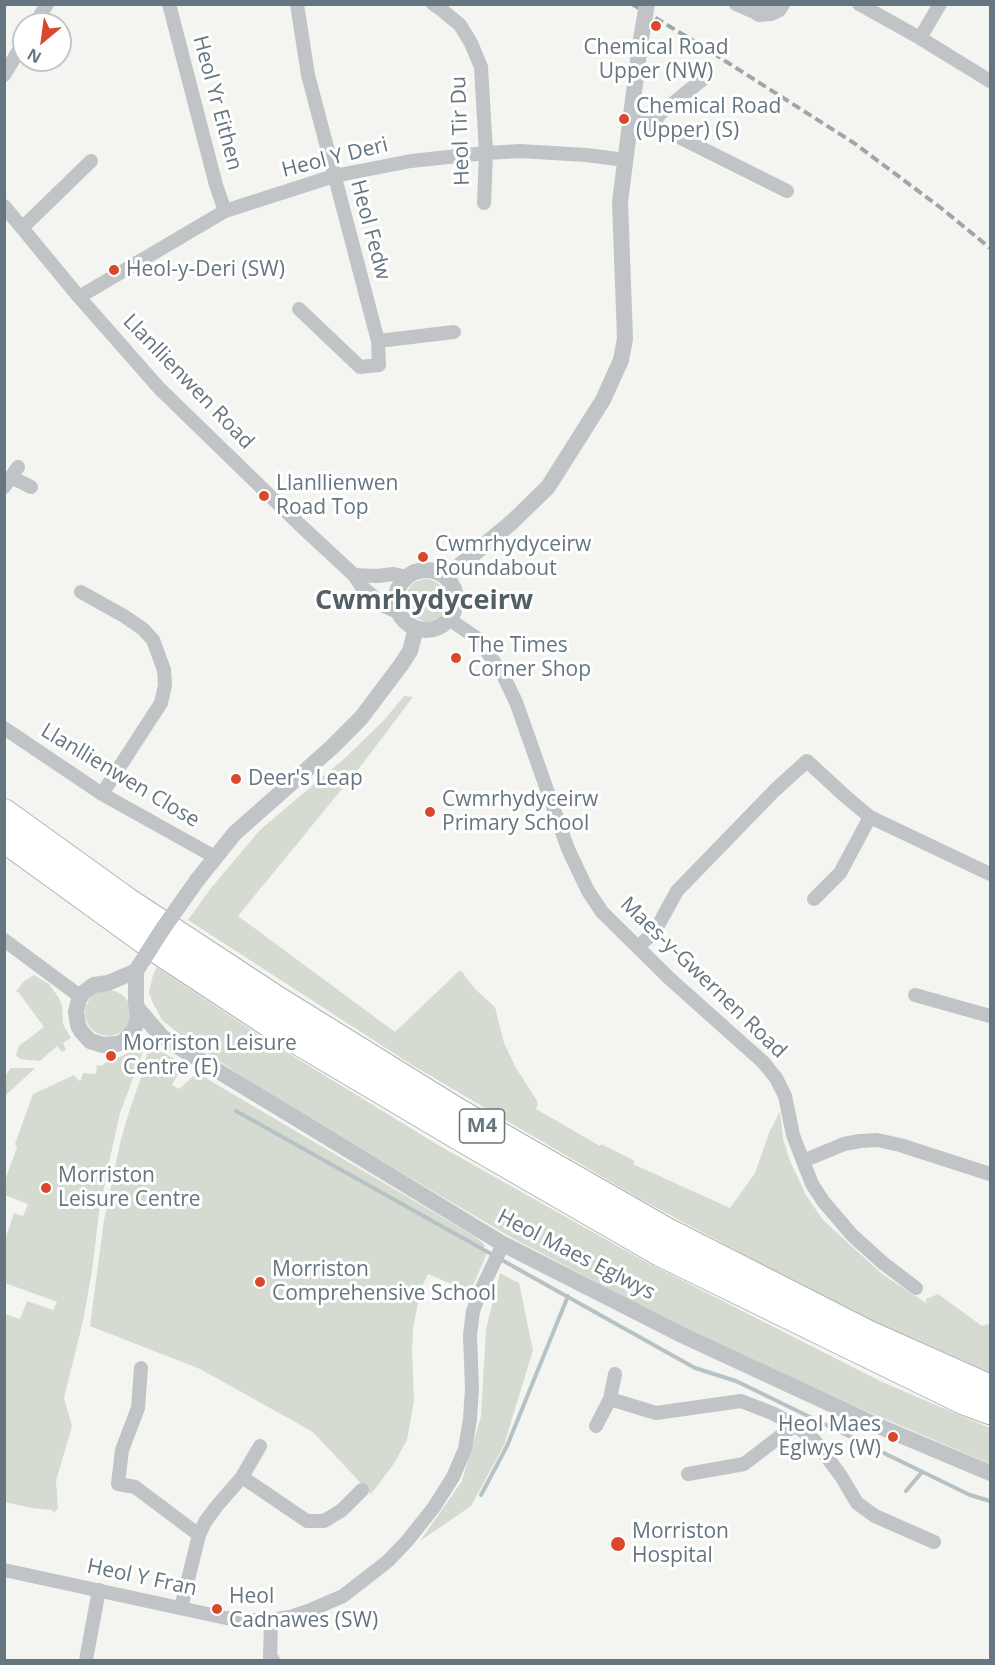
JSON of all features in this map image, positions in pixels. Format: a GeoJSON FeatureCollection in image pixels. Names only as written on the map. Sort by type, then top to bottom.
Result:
{"type":"FeatureCollection","features":[{"type":"Feature","properties":{"kind":"highway","name":"M4"},"geometry":{"type":"LineString","coordinates":[[4,812],[129,902],[278,1000],[457,1111],[665,1230],[867,1333],[990,1388]]}},
{"type":"Feature","properties":{"kind":"highway","name":"M4"},"geometry":{"type":"LineString","coordinates":[[4,839],[157,950],[277,1029],[660,1254],[963,1401],[990,1411]]}},
{"type":"Feature","properties":{"kind":"street","name":"Heol Yr Eithen"},"geometry":{"type":"LineString","coordinates":[[169,4],[216,185],[225,211]]}},
{"type":"Feature","properties":{"kind":"street","name":"Heol Fedw"},"geometry":{"type":"LineString","coordinates":[[297,4],[308,75],[378,341],[379,365],[360,367],[298,309]]}},
{"type":"Feature","properties":{"kind":"street","name":"Heol Tir Du"},"geometry":{"type":"LineString","coordinates":[[433,4],[460,25],[481,67],[486,153],[484,203]]}},
{"type":"Feature","properties":{"kind":"street"},"geometry":{"type":"LineString","coordinates":[[446,577],[512,522],[548,487],[603,400],[621,360],[625,339],[620,211],[647,4]]}},
{"type":"Feature","properties":{"kind":"street"},"geometry":{"type":"LineString","coordinates":[[736,4],[759,14],[771,14],[782,4]]}},
{"type":"Feature","properties":{"kind":"street"},"geometry":{"type":"LineString","coordinates":[[859,4],[990,81]]}},
{"type":"Feature","properties":{"kind":"street"},"geometry":{"type":"LineString","coordinates":[[920,38],[940,4]]}},
{"type":"Feature","properties":{"kind":"street"},"geometry":{"type":"LineString","coordinates":[[4,75],[12,62]]}},
{"type":"Feature","properties":{"kind":"street"},"geometry":{"type":"LineString","coordinates":[[651,124],[661,113],[708,75]]}},
{"type":"Feature","properties":{"kind":"street"},"geometry":{"type":"LineString","coordinates":[[631,116],[787,191]]}},
{"type":"Feature","properties":{"kind":"street","name":"Heol Y Deri"},"geometry":{"type":"LineString","coordinates":[[79,297],[225,211],[334,176],[411,161],[520,151],[625,160]]}},
{"type":"Feature","properties":{"kind":"street"},"geometry":{"type":"LineString","coordinates":[[22,228],[91,161]]}},
{"type":"Feature","properties":{"kind":"street","name":"Llanllienwen Road"},"geometry":{"type":"LineString","coordinates":[[4,206],[79,297],[159,388],[354,575],[362,587],[386,607],[398,612]]}},
{"type":"Feature","properties":{"kind":"street"},"geometry":{"type":"LineString","coordinates":[[378,341],[454,332]]}},
{"type":"Feature","properties":{"kind":"street"},"geometry":{"type":"LineString","coordinates":[[11,477],[31,487]]}},
{"type":"Feature","properties":{"kind":"street"},"geometry":{"type":"LineString","coordinates":[[419,570],[433,570],[446,577],[453,586],[456,597],[449,619],[434,629],[425,630],[405,622],[398,612],[396,600],[398,588],[406,577],[419,570]]}},
{"type":"Feature","properties":{"kind":"street"},"geometry":{"type":"LineString","coordinates":[[354,575],[394,574],[406,577]]}},
{"type":"Feature","properties":{"kind":"street"},"geometry":{"type":"LineString","coordinates":[[80,593],[117,612],[143,629],[153,640],[164,670],[165,685],[161,703],[102,794]]}},
{"type":"Feature","properties":{"kind":"street","name":"Maes-y-Gwernen Road"},"geometry":{"type":"LineString","coordinates":[[449,619],[478,639],[502,673],[516,702],[568,849],[588,891],[602,912],[670,978],[763,1062],[776,1078],[786,1096],[793,1134],[812,1184],[822,1202],[838,1221],[883,1263],[916,1288]]}},
{"type":"Feature","properties":{"kind":"street"},"geometry":{"type":"LineString","coordinates":[[130,1036],[137,1024],[136,971],[162,930],[198,879],[235,833],[331,748],[361,718],[410,651],[416,628]]}},
{"type":"Feature","properties":{"kind":"street","name":"Llanllienwen Close"},"geometry":{"type":"LineString","coordinates":[[4,728],[102,794],[215,857]]}},
{"type":"Feature","properties":{"kind":"street"},"geometry":{"type":"LineString","coordinates":[[638,947],[652,933],[677,891],[775,790],[807,761],[870,817],[990,874]]}},
{"type":"Feature","properties":{"kind":"street"},"geometry":{"type":"LineString","coordinates":[[814,899],[840,873],[870,817]]}},
{"type":"Feature","properties":{"kind":"street"},"geometry":{"type":"LineString","coordinates":[[4,940],[81,996],[94,986],[108,983],[136,971]]}},
{"type":"Feature","properties":{"kind":"street","name":"Heol Maes Eglwys"},"geometry":{"type":"LineString","coordinates":[[108,983],[122,986],[133,996],[137,1006],[162,1037],[503,1245],[684,1336],[876,1425],[990,1473]]}},
{"type":"Feature","properties":{"kind":"street"},"geometry":{"type":"LineString","coordinates":[[915,995],[990,1016]]}},
{"type":"Feature","properties":{"kind":"street","name":"Heol Maes Eglwys"},"geometry":{"type":"LineString","coordinates":[[81,996],[77,1005],[76,1019],[81,1031],[90,1041],[110,1045],[117,1044],[130,1036],[162,1037]]}},
{"type":"Feature","properties":{"kind":"street"},"geometry":{"type":"LineString","coordinates":[[803,1161],[844,1144],[877,1140],[900,1145],[990,1174]]}},
{"type":"Feature","properties":{"kind":"street","name":"Heol Y Fran"},"geometry":{"type":"LineString","coordinates":[[4,1570],[226,1618],[248,1620],[290,1617],[343,1596],[388,1561],[408,1540],[434,1507],[453,1477],[465,1449],[470,1419],[472,1388],[470,1335],[473,1311],[503,1245]]}},
{"type":"Feature","properties":{"kind":"street"},"geometry":{"type":"LineString","coordinates":[[141,1368],[138,1408],[122,1450],[118,1484],[135,1487],[199,1536]]}},
{"type":"Feature","properties":{"kind":"street"},"geometry":{"type":"LineString","coordinates":[[596,1426],[610,1399],[615,1374]]}},
{"type":"Feature","properties":{"kind":"street"},"geometry":{"type":"LineString","coordinates":[[610,1399],[656,1413],[741,1401],[772,1413],[795,1425],[814,1440],[841,1476],[857,1503],[875,1516],[934,1542]]}},
{"type":"Feature","properties":{"kind":"street"},"geometry":{"type":"LineString","coordinates":[[688,1474],[744,1464],[795,1425]]}},
{"type":"Feature","properties":{"kind":"street"},"geometry":{"type":"LineString","coordinates":[[181,1608],[199,1536],[205,1522],[242,1477],[260,1446]]}},
{"type":"Feature","properties":{"kind":"street"},"geometry":{"type":"LineString","coordinates":[[242,1477],[307,1521],[324,1521],[342,1510],[362,1490]]}},
{"type":"Feature","properties":{"kind":"street"},"geometry":{"type":"LineString","coordinates":[[86,1660],[99,1590]]}},
{"type":"Feature","properties":{"kind":"street"},"geometry":{"type":"LineString","coordinates":[[271,1620],[270,1660],[273,1660]]}},
{"type":"Feature","properties":{"kind":"shaded area"},"geometry":{"type":"Polygon","coordinates":[[[424,579],[438,583],[446,597],[443,614],[430,622],[416,618],[406,599],[411,585],[424,579]]]}},
{"type":"Feature","properties":{"kind":"shaded area"},"geometry":{"type":"Polygon","coordinates":[[[404,696],[413,697],[360,767],[238,916],[395,1032],[459,971],[462,972],[475,989],[495,1007],[504,1043],[516,1068],[536,1099],[538,1104],[536,1109],[600,1146],[601,1144],[635,1161],[633,1164],[730,1208],[755,1173],[769,1133],[780,1111],[783,1139],[790,1161],[806,1195],[823,1220],[882,1274],[926,1303],[926,1299],[938,1294],[982,1326],[990,1325],[990,1376],[835,1303],[640,1199],[412,1065],[188,920],[211,888],[260,830],[345,758],[384,720],[404,696]]]}},
{"type":"Feature","properties":{"kind":"shaded area"},"geometry":{"type":"Polygon","coordinates":[[[157,967],[254,1032],[438,1145],[646,1262],[882,1382],[990,1428],[990,1464],[750,1361],[613,1291],[507,1235],[270,1095],[179,1034],[162,1020],[149,993],[157,967]]]}},
{"type":"Feature","properties":{"kind":"shaded area"},"geometry":{"type":"Polygon","coordinates":[[[34,975],[49,984],[59,998],[62,1005],[63,1024],[71,1038],[63,1043],[66,1050],[62,1052],[57,1046],[40,1061],[20,1059],[16,1055],[19,1046],[44,1027],[16,991],[24,981],[34,975]]]}},
{"type":"Feature","properties":{"kind":"shaded area"},"geometry":{"type":"Polygon","coordinates":[[[108,990],[124,997],[131,1013],[124,1029],[108,1036],[92,1029],[85,1013],[92,997],[108,990]]]}},
{"type":"Feature","properties":{"kind":"shaded area"},"geometry":{"type":"Polygon","coordinates":[[[144,1046],[144,1049],[120,1113],[110,1158],[99,1213],[83,1321],[64,1398],[72,1426],[56,1481],[58,1508],[54,1513],[52,1510],[5,1502],[5,1314],[20,1319],[27,1301],[53,1310],[57,1302],[5,1283],[5,1240],[14,1213],[23,1216],[28,1204],[5,1195],[5,1181],[17,1147],[15,1144],[33,1094],[74,1075],[79,1081],[83,1073],[96,1074],[97,1065],[102,1066],[108,1060],[120,1057],[144,1046]]]}},
{"type":"Feature","properties":{"kind":"shaded area","name":"Morriston Comprehensive School"},"geometry":{"type":"Polygon","coordinates":[[[150,1047],[184,1064],[172,1085],[179,1089],[197,1073],[484,1244],[486,1256],[470,1292],[428,1274],[421,1288],[413,1329],[414,1401],[407,1440],[393,1465],[371,1494],[313,1432],[200,1369],[90,1326],[104,1220],[121,1139],[150,1047]]]}},
{"type":"Feature","properties":{"kind":"shaded area"},"geometry":{"type":"Polygon","coordinates":[[[11,1068],[35,1068],[5,1096],[5,1076],[11,1068]]]}},
{"type":"Feature","properties":{"kind":"shaded area"},"geometry":{"type":"Polygon","coordinates":[[[500,1273],[519,1283],[533,1350],[504,1445],[471,1506],[420,1541],[462,1481],[481,1416],[486,1329],[500,1273]]]}},
{"type":"Feature","properties":{"kind":"waterway"},"geometry":{"type":"LineString","coordinates":[[236,1111],[493,1255]]}},
{"type":"Feature","properties":{"kind":"waterway"},"geometry":{"type":"LineString","coordinates":[[500,1259],[695,1368],[736,1381],[970,1495],[990,1501]]}},
{"type":"Feature","properties":{"kind":"waterway"},"geometry":{"type":"LineString","coordinates":[[481,1495],[507,1446],[568,1296]]}},
{"type":"Feature","properties":{"kind":"waterway"},"geometry":{"type":"LineString","coordinates":[[906,1491],[922,1472]]}},
{"type":"Feature","properties":{"kind":"railway"},"geometry":{"type":"LineString","coordinates":[[632,4],[854,143],[990,248]]}},
{"type":"Feature","properties":{"kind":"place","name":"Chemical Road Upper (NW)"},"geometry":{"type":"Point","coordinates":[656,26]}},
{"type":"Feature","properties":{"kind":"place","name":"Chemical Road (Upper) (S)"},"geometry":{"type":"Point","coordinates":[624,119]}},
{"type":"Feature","properties":{"kind":"place","name":"Heol-y-Deri (SW)"},"geometry":{"type":"Point","coordinates":[114,270]}},
{"type":"Feature","properties":{"kind":"place","name":"Llanllienwen Road Top"},"geometry":{"type":"Point","coordinates":[264,496]}},
{"type":"Feature","properties":{"kind":"place","name":"Cwmrhydyceirw Roundabout"},"geometry":{"type":"Point","coordinates":[423,557]}},
{"type":"Feature","properties":{"kind":"place","name":"The Times Corner Shop"},"geometry":{"type":"Point","coordinates":[456,658]}},
{"type":"Feature","properties":{"kind":"place","name":"Deer's Leap"},"geometry":{"type":"Point","coordinates":[236,779]}},
{"type":"Feature","properties":{"kind":"place","name":"Cwmrhydyceirw Primary School"},"geometry":{"type":"Point","coordinates":[430,812]}},
{"type":"Feature","properties":{"kind":"place","name":"Morriston Leisure Centre (E)"},"geometry":{"type":"Point","coordinates":[111,1056]}},
{"type":"Feature","properties":{"kind":"place","name":"Morriston Leisure Centre"},"geometry":{"type":"Point","coordinates":[46,1188]}},
{"type":"Feature","properties":{"kind":"place","name":"Morriston Comprehensive School"},"geometry":{"type":"Point","coordinates":[260,1282]}},
{"type":"Feature","properties":{"kind":"place","name":"Heol Maes Eglwys (W)"},"geometry":{"type":"Point","coordinates":[893,1437]}},
{"type":"Feature","properties":{"kind":"place","name":"Morriston Hospital"},"geometry":{"type":"Point","coordinates":[618,1544]}},
{"type":"Feature","properties":{"kind":"place","name":"Heol Cadnawes (SW)"},"geometry":{"type":"Point","coordinates":[217,1609]}},
{"type":"Feature","properties":{"kind":"district","name":"Cwmrhydyceirw"},"geometry":{"type":"Point","coordinates":[424,601]}}]}
